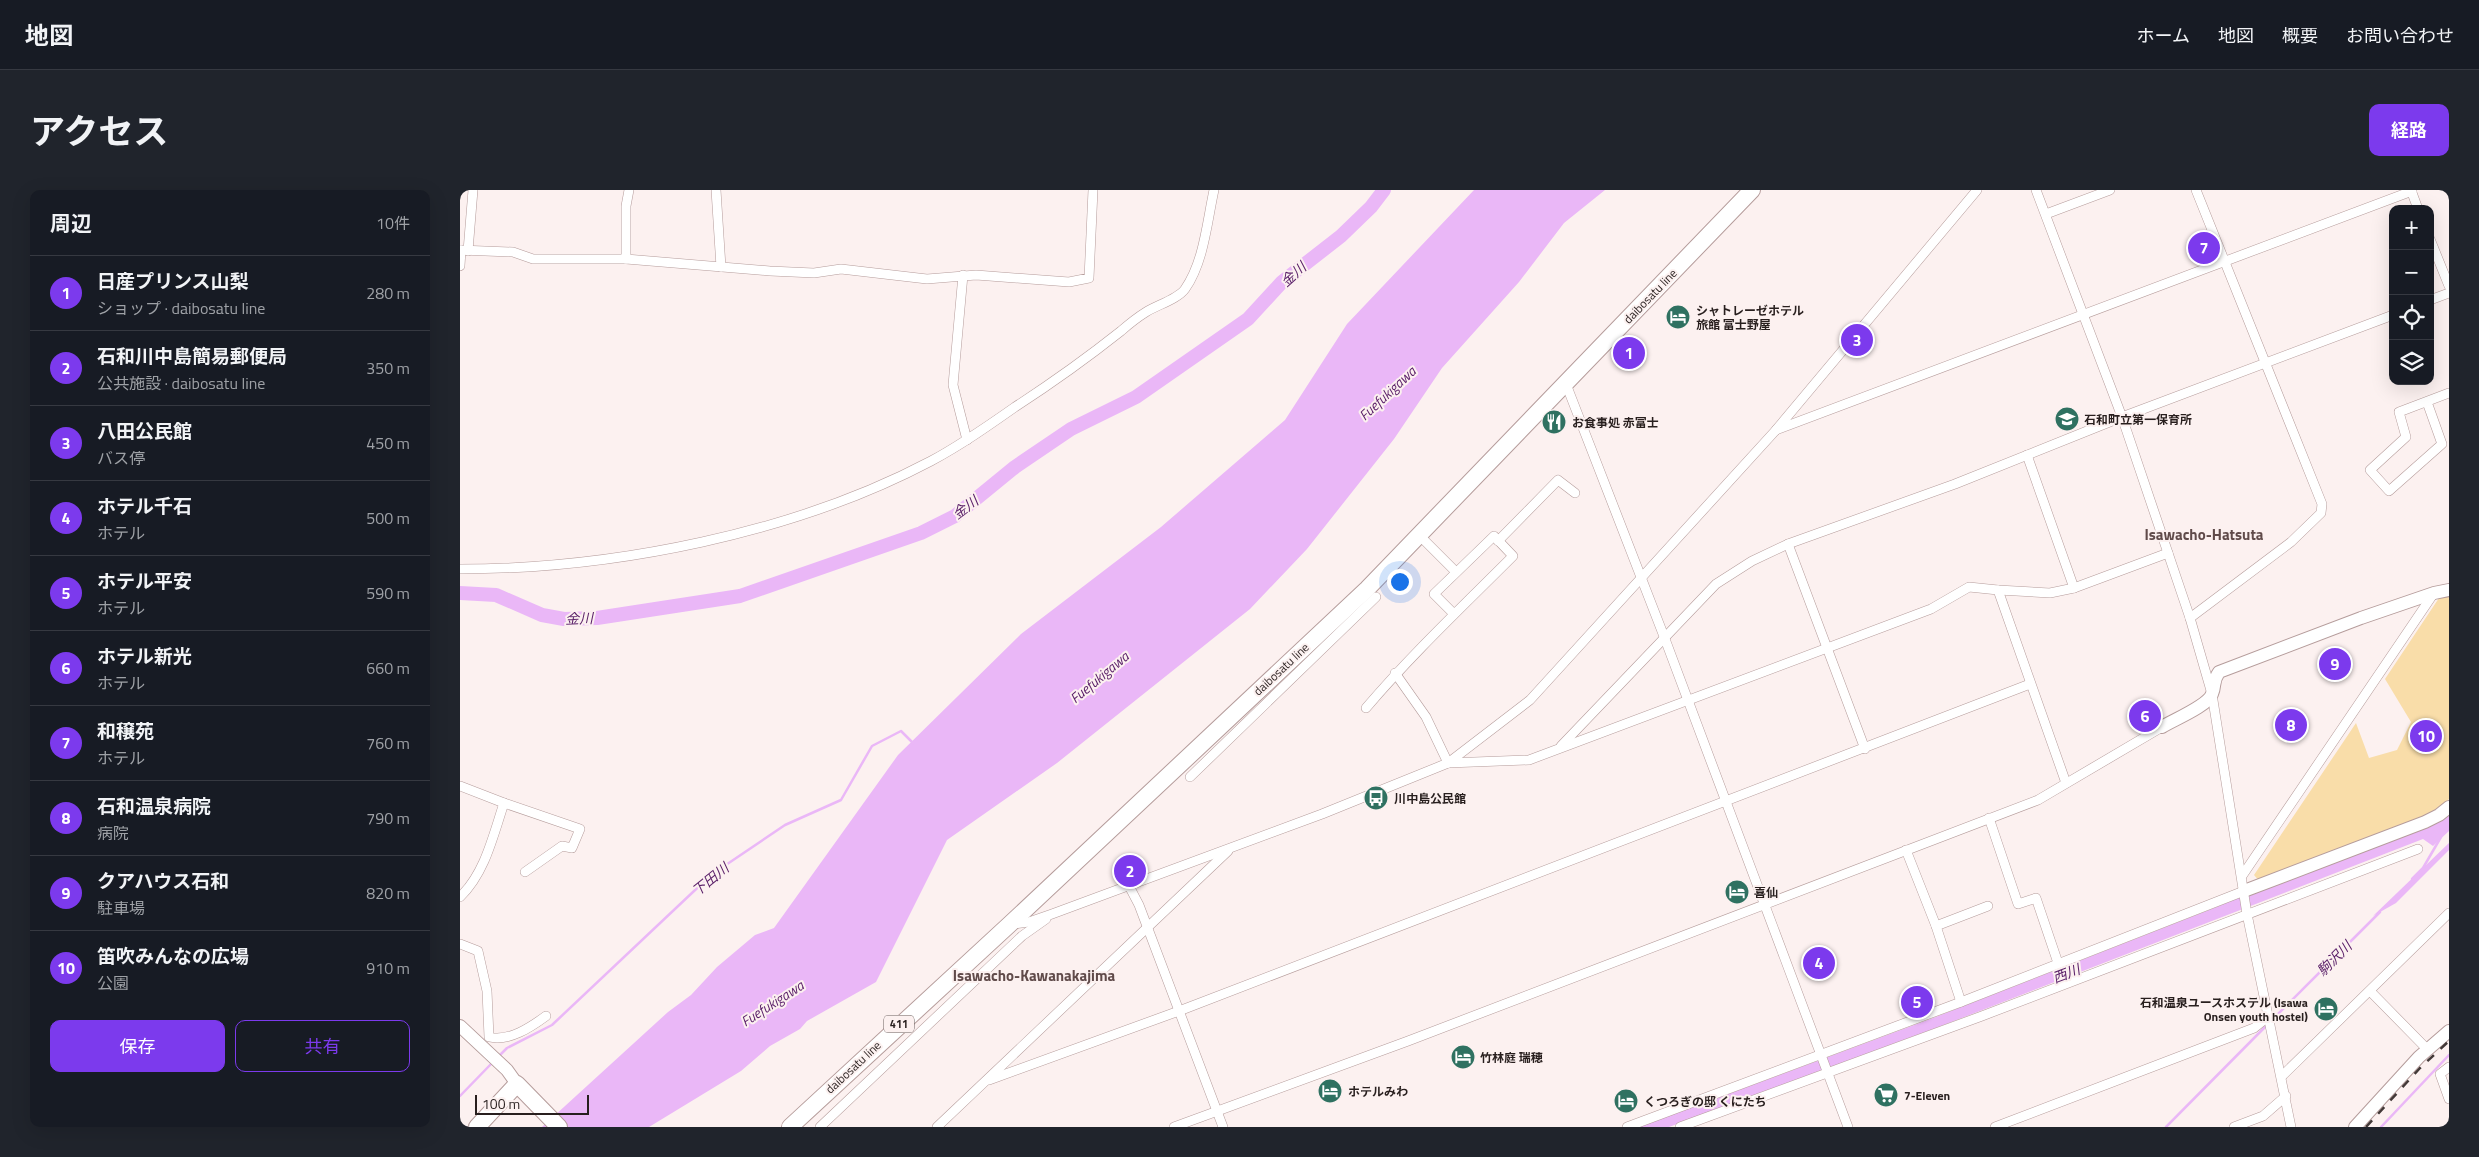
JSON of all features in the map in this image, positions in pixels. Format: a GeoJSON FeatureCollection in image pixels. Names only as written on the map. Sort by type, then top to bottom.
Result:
{"type":"FeatureCollection","features":[{"type":"Feature","properties":{"kind":"highway","name":"daibosatu line"},"geometry":{"type":"LineString","coordinates":[[790,1127],[1318,644],[1419,535],[1752,190]]}},
{"type":"Feature","properties":{"kind":"highway"},"geometry":{"type":"LineString","coordinates":[[477,1127],[521,1088],[559,1127]]}},
{"type":"Feature","properties":{"kind":"street"},"geometry":{"type":"LineString","coordinates":[[460,266],[473,190]]}},
{"type":"Feature","properties":{"kind":"street"},"geometry":{"type":"LineString","coordinates":[[626,259],[626,206],[629,190]]}},
{"type":"Feature","properties":{"kind":"street"},"geometry":{"type":"LineString","coordinates":[[716,190],[721,268]]}},
{"type":"Feature","properties":{"kind":"street"},"geometry":{"type":"LineString","coordinates":[[463,251],[513,252],[533,259],[626,259],[721,268],[814,273],[841,269],[927,279],[963,275],[1069,282],[1089,278],[1093,190]]}},
{"type":"Feature","properties":{"kind":"street"},"geometry":{"type":"LineString","coordinates":[[460,569],[497,569],[566,563],[700,542],[788,518],[889,481],[967,440],[1090,357],[1146,312],[1184,291],[1198,263],[1214,190]]}},
{"type":"Feature","properties":{"kind":"street"},"geometry":{"type":"LineString","coordinates":[[1010,924],[1029,922],[1128,884],[1230,849],[1448,763],[1530,700],[1776,430],[1978,190]]}},
{"type":"Feature","properties":{"kind":"street"},"geometry":{"type":"LineString","coordinates":[[2036,190],[2122,417],[2190,618],[2212,694],[2247,912],[2292,1127]]}},
{"type":"Feature","properties":{"kind":"street"},"geometry":{"type":"LineString","coordinates":[[2046,214],[2110,190]]}},
{"type":"Feature","properties":{"kind":"street"},"geometry":{"type":"LineString","coordinates":[[2190,618],[2291,542],[2321,512],[2322,504],[2196,190]]}},
{"type":"Feature","properties":{"kind":"street"},"geometry":{"type":"LineString","coordinates":[[1776,430],[2225,263],[2411,191],[2416,205]]}},
{"type":"Feature","properties":{"kind":"street"},"geometry":{"type":"LineString","coordinates":[[2434,248],[2449,286]]}},
{"type":"Feature","properties":{"kind":"street"},"geometry":{"type":"LineString","coordinates":[[963,275],[953,385],[967,440]]}},
{"type":"Feature","properties":{"kind":"street"},"geometry":{"type":"LineString","coordinates":[[2434,299],[2449,293]]}},
{"type":"Feature","properties":{"kind":"street"},"geometry":{"type":"LineString","coordinates":[[1562,746],[1716,584],[1752,561],[1788,544],[1955,484],[2122,417],[2389,316]]}},
{"type":"Feature","properties":{"kind":"street"},"geometry":{"type":"LineString","coordinates":[[1566,384],[1665,639],[1848,1127]]}},
{"type":"Feature","properties":{"kind":"street"},"geometry":{"type":"LineString","coordinates":[[2427,402],[2442,444],[2389,491],[2370,470],[2406,437],[2399,412],[2449,393]]}},
{"type":"Feature","properties":{"kind":"street"},"geometry":{"type":"LineString","coordinates":[[2028,455],[2074,588]]}},
{"type":"Feature","properties":{"kind":"street"},"geometry":{"type":"LineString","coordinates":[[1498,541],[1558,480],[1575,494]]}},
{"type":"Feature","properties":{"kind":"street"},"geometry":{"type":"LineString","coordinates":[[1419,535],[1456,572]]}},
{"type":"Feature","properties":{"kind":"street"},"geometry":{"type":"LineString","coordinates":[[1366,708],[1395,673],[1513,556],[1494,536],[1434,594],[1454,614]]}},
{"type":"Feature","properties":{"kind":"street"},"geometry":{"type":"LineString","coordinates":[[1788,544],[1866,749]]}},
{"type":"Feature","properties":{"kind":"street"},"geometry":{"type":"LineString","coordinates":[[1448,763],[1529,760],[1562,746],[1688,701],[1931,609],[1969,587],[2050,593],[2074,588],[2168,553]]}},
{"type":"Feature","properties":{"kind":"street"},"geometry":{"type":"LineString","coordinates":[[1998,590],[2066,783]]}},
{"type":"Feature","properties":{"kind":"street"},"geometry":{"type":"LineString","coordinates":[[1174,1127],[1408,1041],[2038,800],[2199,706],[2212,694],[2213,680],[2219,672],[2434,593],[2449,590]]}},
{"type":"Feature","properties":{"kind":"street"},"geometry":{"type":"LineString","coordinates":[[2242,876],[2434,593]]}},
{"type":"Feature","properties":{"kind":"street"},"geometry":{"type":"LineString","coordinates":[[1190,778],[1318,644],[1376,597]]}},
{"type":"Feature","properties":{"kind":"street"},"geometry":{"type":"LineString","coordinates":[[1395,673],[1426,718],[1448,763]]}},
{"type":"Feature","properties":{"kind":"street"},"geometry":{"type":"LineString","coordinates":[[989,1080],[1179,1011],[1725,801],[1866,749],[2030,684]]}},
{"type":"Feature","properties":{"kind":"street"},"geometry":{"type":"LineString","coordinates":[[460,786],[504,804],[580,828],[572,848],[562,846],[525,872]]}},
{"type":"Feature","properties":{"kind":"street"},"geometry":{"type":"LineString","coordinates":[[460,897],[470,888],[487,857],[504,804]]}},
{"type":"Feature","properties":{"kind":"street"},"geometry":{"type":"LineString","coordinates":[[1627,1127],[1961,1002],[2058,962],[2244,893],[2425,822],[2439,816],[2449,807]]}},
{"type":"Feature","properties":{"kind":"street"},"geometry":{"type":"LineString","coordinates":[[1989,818],[2018,904],[2036,898],[2058,962]]}},
{"type":"Feature","properties":{"kind":"street"},"geometry":{"type":"LineString","coordinates":[[938,1127],[1230,849]]}},
{"type":"Feature","properties":{"kind":"street"},"geometry":{"type":"LineString","coordinates":[[1684,1126],[2418,849]]}},
{"type":"Feature","properties":{"kind":"street"},"geometry":{"type":"LineString","coordinates":[[1906,850],[1936,926],[1961,1002]]}},
{"type":"Feature","properties":{"kind":"street"},"geometry":{"type":"LineString","coordinates":[[1128,884],[1139,905],[1223,1127]]}},
{"type":"Feature","properties":{"kind":"street"},"geometry":{"type":"LineString","coordinates":[[1936,926],[1988,906]]}},
{"type":"Feature","properties":{"kind":"street"},"geometry":{"type":"LineString","coordinates":[[2282,1076],[2449,913]]}},
{"type":"Feature","properties":{"kind":"street"},"geometry":{"type":"LineString","coordinates":[[820,1127],[1022,936],[1052,914]]}},
{"type":"Feature","properties":{"kind":"street"},"geometry":{"type":"LineString","coordinates":[[460,944],[478,951],[487,991],[489,1037],[502,1038],[513,1035],[532,1026],[546,1016]]}},
{"type":"Feature","properties":{"kind":"street"},"geometry":{"type":"LineString","coordinates":[[2370,991],[2428,1050]]}},
{"type":"Feature","properties":{"kind":"street"},"geometry":{"type":"LineString","coordinates":[[1995,1127],[2254,1028],[2269,1016]]}},
{"type":"Feature","properties":{"kind":"street"},"geometry":{"type":"LineString","coordinates":[[460,1026],[507,1070],[521,1088]]}},
{"type":"Feature","properties":{"kind":"street"},"geometry":{"type":"LineString","coordinates":[[2356,1127],[2375,1103],[2449,1031]]}},
{"type":"Feature","properties":{"kind":"street"},"geometry":{"type":"LineString","coordinates":[[2449,1067],[2440,1074],[2449,1099]]}},
{"type":"Feature","properties":{"kind":"street"},"geometry":{"type":"LineString","coordinates":[[2234,1127],[2263,1116],[2286,1096]]}},
{"type":"Feature","properties":{"kind":"shaded area"},"geometry":{"type":"Polygon","coordinates":[[[2449,596],[2449,799],[2432,815],[2260,882],[2254,875],[2356,723],[2369,758],[2397,750],[2411,722],[2385,679],[2439,598],[2449,596]]]}},
{"type":"Feature","properties":{"kind":"water","name":"Fuefukigawa"},"geometry":{"type":"Polygon","coordinates":[[[1474,190],[1605,190],[1564,223],[1519,282],[1442,368],[1394,439],[1307,549],[1250,609],[1057,763],[947,840],[876,982],[807,1021],[800,1029],[770,1046],[741,1071],[649,1127],[542,1127],[668,1012],[691,995],[717,967],[755,935],[774,928],[898,755],[1021,634],[1161,527],[1285,420],[1347,324],[1474,190]]]}},
{"type":"Feature","properties":{"kind":"water","name":"西川"},"geometry":{"type":"Polygon","coordinates":[[[2449,811],[2449,831],[2433,846],[2423,839],[1936,1028],[1669,1127],[1639,1127],[1933,1018],[2214,908],[2449,811]]]}},
{"type":"Feature","properties":{"kind":"water"},"geometry":{"type":"Polygon","coordinates":[[[2449,843],[2449,850],[2396,903],[2373,916],[2449,843]]]}},
{"type":"Feature","properties":{"kind":"waterway","name":"金川"},"geometry":{"type":"LineString","coordinates":[[460,593],[496,595],[542,615],[564,619],[597,618],[740,596],[921,533],[955,516],[1015,467],[1071,429],[1136,397],[1248,319],[1282,282],[1341,236],[1371,207],[1384,190]]}},
{"type":"Feature","properties":{"kind":"waterway","name":"下田川"},"geometry":{"type":"LineString","coordinates":[[498,1057],[507,1048],[552,1025],[711,875],[785,825],[841,800],[872,746],[901,731],[913,743]]}},
{"type":"Feature","properties":{"kind":"waterway","name":"駒沢川"},"geometry":{"type":"LineString","coordinates":[[2412,879],[2423,868],[2441,837]]}},
{"type":"Feature","properties":{"kind":"waterway","name":"駒沢川"},"geometry":{"type":"LineString","coordinates":[[2271,1021],[2380,912]]}},
{"type":"Feature","properties":{"kind":"waterway","name":"駒沢川"},"geometry":{"type":"LineString","coordinates":[[2166,1127],[2267,1025]]}},
{"type":"Feature","properties":{"kind":"waterway"},"geometry":{"type":"LineString","coordinates":[[2381,1127],[2449,1055]]}},
{"type":"Feature","properties":{"kind":"waterway","name":"下田川"},"geometry":{"type":"LineString","coordinates":[[460,1096],[492,1063]]}},
{"type":"Feature","properties":{"kind":"railway"},"geometry":{"type":"LineString","coordinates":[[2366,1127],[2420,1068],[2449,1041]]}},
{"type":"Feature","properties":{"kind":"place","name":"和穣苑"},"geometry":{"type":"Point","coordinates":[2204,248]}},
{"type":"Feature","properties":{"kind":"place","name":"シャトレーゼホテル 旅館 富士野屋"},"geometry":{"type":"Point","coordinates":[1678,317]}},
{"type":"Feature","properties":{"kind":"place","name":"八田公民館"},"geometry":{"type":"Point","coordinates":[1857,340]}},
{"type":"Feature","properties":{"kind":"place","name":"日産プリンス山梨"},"geometry":{"type":"Point","coordinates":[1629,353]}},
{"type":"Feature","properties":{"kind":"place","name":"石和町立第一保育所"},"geometry":{"type":"Point","coordinates":[2067,419]}},
{"type":"Feature","properties":{"kind":"place","name":"お食事処 赤富士"},"geometry":{"type":"Point","coordinates":[1554,422]}},
{"type":"Feature","properties":{"kind":"place","name":"クアハウス石和"},"geometry":{"type":"Point","coordinates":[2335,664]}},
{"type":"Feature","properties":{"kind":"place","name":"ホテル新光"},"geometry":{"type":"Point","coordinates":[2145,716]}},
{"type":"Feature","properties":{"kind":"place","name":"石和温泉病院"},"geometry":{"type":"Point","coordinates":[2291,725]}},
{"type":"Feature","properties":{"kind":"place","name":"笛吹みんなの広場"},"geometry":{"type":"Point","coordinates":[2426,736]}},
{"type":"Feature","properties":{"kind":"place","name":"川中島公民館"},"geometry":{"type":"Point","coordinates":[1376,798]}},
{"type":"Feature","properties":{"kind":"place","name":"石和川中島簡易郵便局"},"geometry":{"type":"Point","coordinates":[1130,871]}},
{"type":"Feature","properties":{"kind":"place","name":"喜仙"},"geometry":{"type":"Point","coordinates":[1737,892]}},
{"type":"Feature","properties":{"kind":"place","name":"ホテル千石"},"geometry":{"type":"Point","coordinates":[1819,963]}},
{"type":"Feature","properties":{"kind":"place","name":"ホテル平安"},"geometry":{"type":"Point","coordinates":[1917,1002]}},
{"type":"Feature","properties":{"kind":"place","name":"石和温泉ユースホステル (Isawa Onsen youth hostel)"},"geometry":{"type":"Point","coordinates":[2326,1009]}},
{"type":"Feature","properties":{"kind":"place","name":"竹林庭 瑞穂"},"geometry":{"type":"Point","coordinates":[1463,1057]}},
{"type":"Feature","properties":{"kind":"place","name":"ホテルみわ"},"geometry":{"type":"Point","coordinates":[1330,1091]}},
{"type":"Feature","properties":{"kind":"place","name":"7-Eleven"},"geometry":{"type":"Point","coordinates":[1886,1095]}},
{"type":"Feature","properties":{"kind":"place","name":"くつろぎの邸 くにたち"},"geometry":{"type":"Point","coordinates":[1626,1101]}},
{"type":"Feature","properties":{"kind":"district","name":"Isawacho-Hatsuta"},"geometry":{"type":"Point","coordinates":[2204,534]}},
{"type":"Feature","properties":{"kind":"district","name":"Isawacho-Kawanakajima"},"geometry":{"type":"Point","coordinates":[1034,975]}}]}
